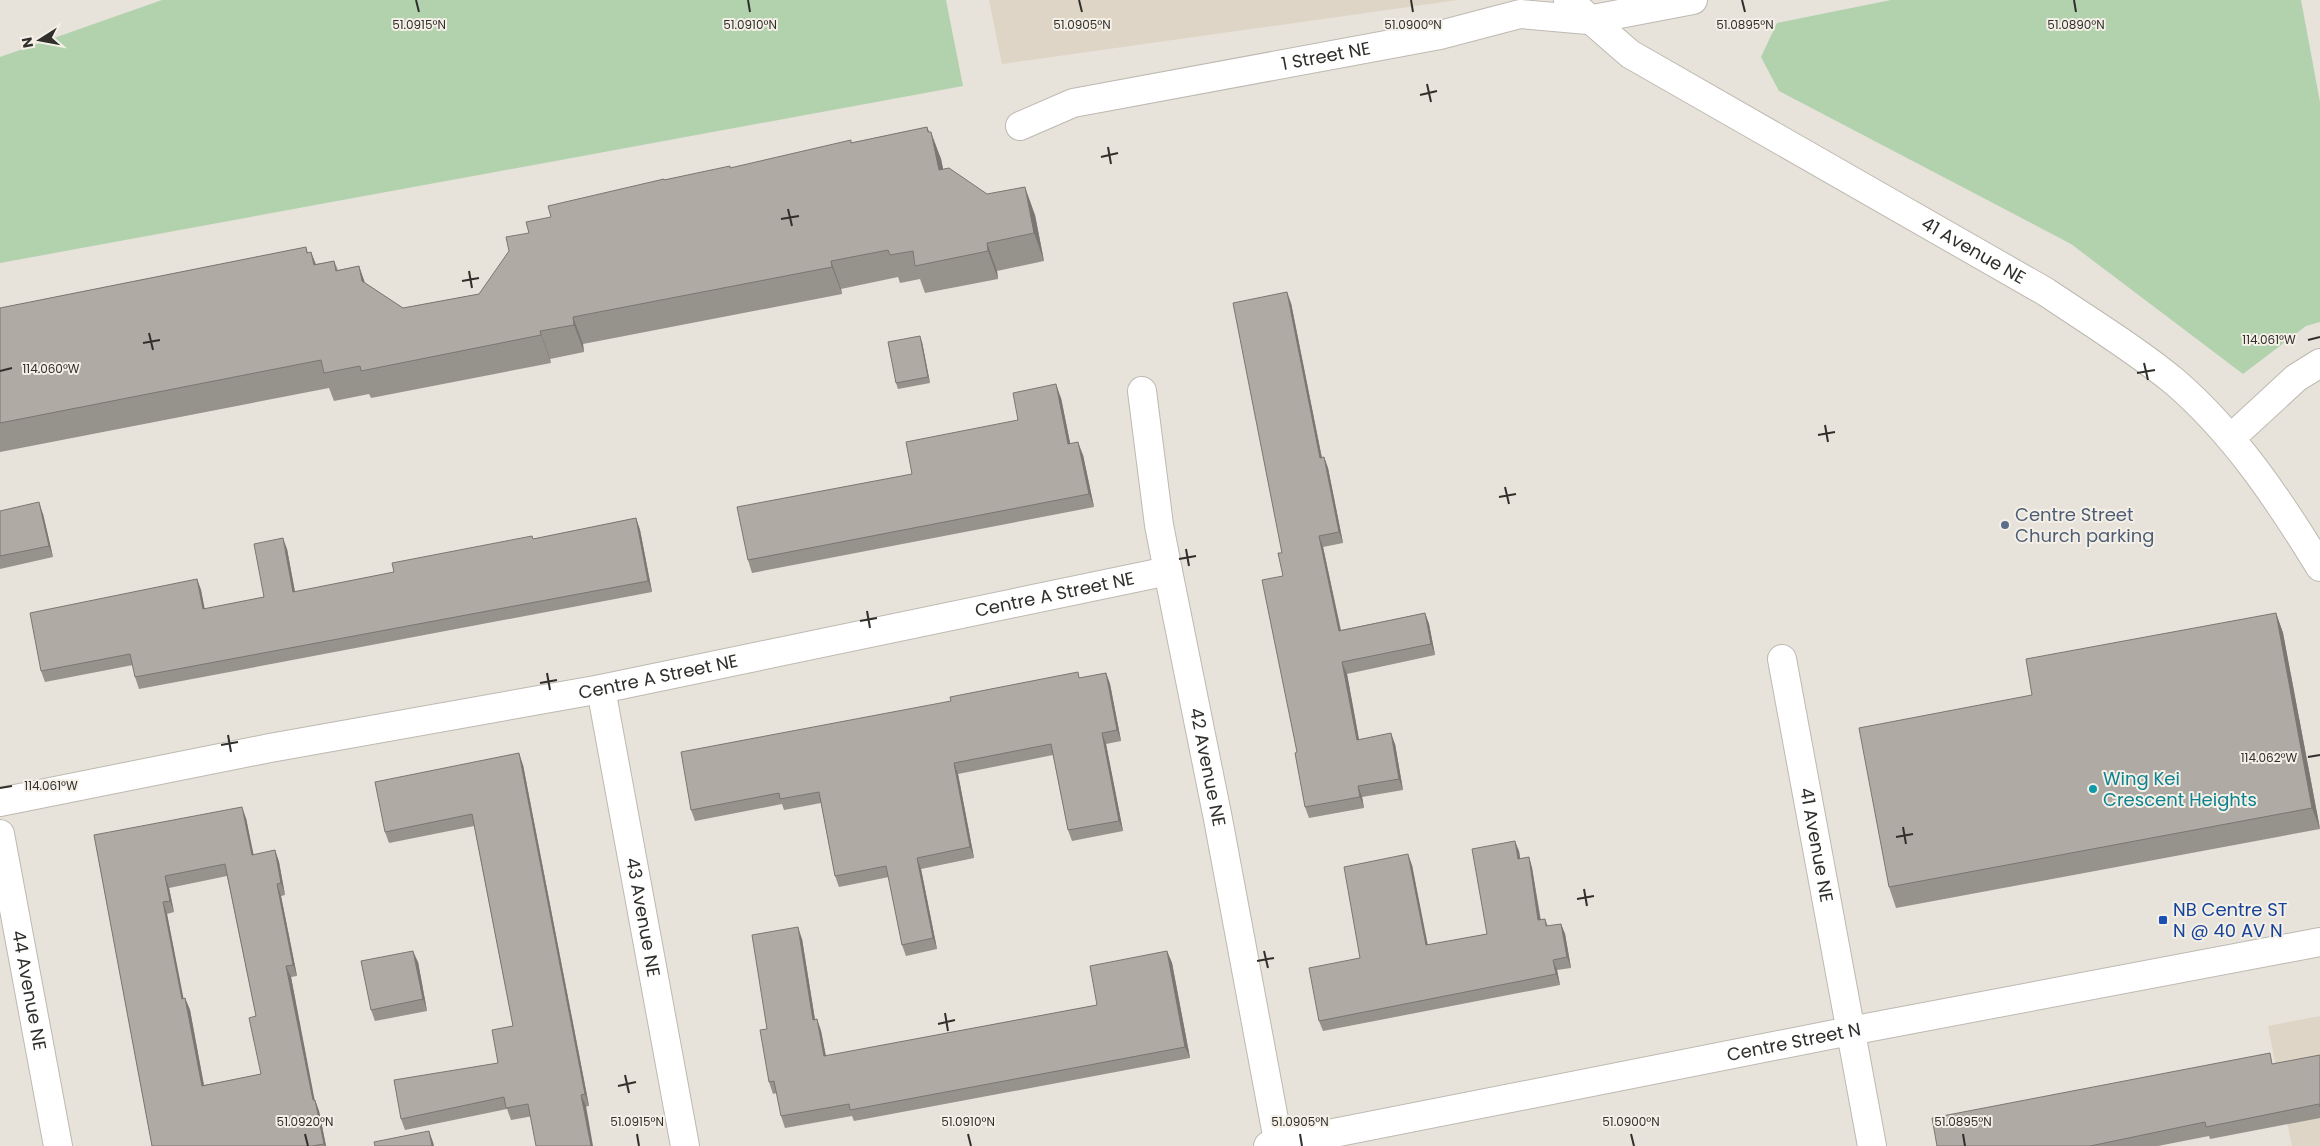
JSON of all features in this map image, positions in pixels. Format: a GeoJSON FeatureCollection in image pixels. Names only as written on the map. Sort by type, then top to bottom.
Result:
{"type":"FeatureCollection","features":[{"type":"Feature","properties":{"kind":"street","name":"41 Avenue NE"},"geometry":{"type":"LineString","coordinates":[[1568,0],[1588,20],[1630,54],[2046,292],[2175,382],[2231,438],[2268,485],[2320,567]]}},
{"type":"Feature","properties":{"kind":"street","name":"1 Street NE"},"geometry":{"type":"LineString","coordinates":[[1020,126],[1073,103],[1440,35],[1520,14],[1588,20],[1694,0]]}},
{"type":"Feature","properties":{"kind":"street"},"geometry":{"type":"LineString","coordinates":[[2231,438],[2296,378],[2320,363]]}},
{"type":"Feature","properties":{"kind":"street","name":"42 Avenue NE"},"geometry":{"type":"LineString","coordinates":[[1142,391],[1159,525],[1218,819],[1275,1145]]}},
{"type":"Feature","properties":{"kind":"street","name":"Centre A Street NE"},"geometry":{"type":"LineString","coordinates":[[0,802],[270,748],[601,689],[1168,571]]}},
{"type":"Feature","properties":{"kind":"street","name":"41 Avenue NE"},"geometry":{"type":"LineString","coordinates":[[1782,659],[1872,1146]]}},
{"type":"Feature","properties":{"kind":"street","name":"43 Avenue NE"},"geometry":{"type":"LineString","coordinates":[[601,689],[685,1146]]}},
{"type":"Feature","properties":{"kind":"street","name":"44 Avenue NE"},"geometry":{"type":"LineString","coordinates":[[0,834],[58,1146]]}},
{"type":"Feature","properties":{"kind":"street","name":"Centre Street N"},"geometry":{"type":"LineString","coordinates":[[1275,1145],[1850,1031],[2320,942]]}},
{"type":"Feature","properties":{"kind":"shaded area"},"geometry":{"type":"Polygon","coordinates":[[[989,0],[1458,0],[1002,64],[989,0]]]}},
{"type":"Feature","properties":{"kind":"shaded area"},"geometry":{"type":"Polygon","coordinates":[[[2320,1016],[2320,1146],[2292,1146],[2268,1026],[2320,1016]]]}},
{"type":"Feature","properties":{"kind":"green space"},"geometry":{"type":"Polygon","coordinates":[[[162,0],[946,0],[963,86],[0,263],[0,57],[162,0]]]}},
{"type":"Feature","properties":{"kind":"green space"},"geometry":{"type":"Polygon","coordinates":[[[1891,0],[2301,0],[2320,102],[2320,322],[2306,326],[2243,374],[2071,244],[1779,91],[1761,57],[1777,23],[1891,0]]]}},
{"type":"Feature","properties":{"kind":"building"},"geometry":{"type":"Polygon","coordinates":[[[927,127],[928,132],[931,132],[939,170],[949,168],[987,194],[1025,187],[1034,233],[987,243],[988,251],[915,266],[913,251],[890,255],[888,250],[831,261],[832,267],[573,317],[574,325],[540,331],[541,335],[361,371],[360,366],[324,373],[321,360],[0,423],[0,308],[306,247],[307,253],[311,252],[314,265],[334,261],[336,271],[359,266],[362,281],[403,308],[479,294],[509,251],[506,237],[529,233],[526,222],[551,217],[548,206],[664,179],[730,166],[730,168],[851,140],[851,143],[927,127]]]}},
{"type":"Feature","properties":{"kind":"building"},"geometry":{"type":"Polygon","coordinates":[[[1287,292],[1320,458],[1324,457],[1339,532],[1319,536],[1339,631],[1425,613],[1431,644],[1342,662],[1357,740],[1391,733],[1399,779],[1358,786],[1360,797],[1305,807],[1295,753],[1297,752],[1262,580],[1283,576],[1278,553],[1282,553],[1233,303],[1287,292]]]}},
{"type":"Feature","properties":{"kind":"building"},"geometry":{"type":"Polygon","coordinates":[[[920,336],[928,377],[896,383],[888,342],[920,336]]]}},
{"type":"Feature","properties":{"kind":"building"},"geometry":{"type":"Polygon","coordinates":[[[1056,384],[1068,444],[1078,442],[1089,494],[748,560],[737,507],[912,474],[906,442],[1018,420],[1013,393],[1056,384]]]}},
{"type":"Feature","properties":{"kind":"building"},"geometry":{"type":"Polygon","coordinates":[[[39,502],[49,546],[0,556],[0,511],[39,502]]]}},
{"type":"Feature","properties":{"kind":"building"},"geometry":{"type":"Polygon","coordinates":[[[636,518],[648,581],[135,677],[130,654],[41,671],[30,613],[197,579],[203,609],[264,597],[254,544],[283,538],[293,592],[394,572],[392,563],[532,536],[533,539],[636,518]]]}},
{"type":"Feature","properties":{"kind":"building","name":"Wing Kei Crescent Heights"},"geometry":{"type":"Polygon","coordinates":[[[2276,613],[2312,808],[1889,887],[1859,728],[2032,695],[2026,659],[2276,613]]]}},
{"type":"Feature","properties":{"kind":"building"},"geometry":{"type":"Polygon","coordinates":[[[1078,672],[1079,678],[1106,673],[1117,730],[1102,733],[1119,821],[1068,830],[1051,744],[954,763],[970,847],[917,858],[933,938],[902,945],[886,866],[835,876],[819,792],[780,799],[779,793],[691,810],[681,752],[951,701],[950,697],[1078,672]]]}},
{"type":"Feature","properties":{"kind":"building"},"geometry":{"type":"Polygon","coordinates":[[[519,753],[585,1094],[581,1095],[591,1146],[536,1146],[528,1104],[506,1108],[504,1097],[401,1119],[394,1080],[498,1063],[492,1030],[513,1026],[472,814],[385,832],[375,782],[519,753]]]}},
{"type":"Feature","properties":{"kind":"building"},"geometry":{"type":"Polygon","coordinates":[[[242,807],[252,855],[275,850],[281,883],[277,884],[293,965],[286,966],[313,1100],[315,1100],[324,1144],[312,1146],[152,1146],[94,835],[242,807]],[[225,864],[165,876],[170,901],[163,902],[182,999],[185,998],[202,1086],[261,1074],[249,1018],[256,1016],[225,864]]]}},
{"type":"Feature","properties":{"kind":"building"},"geometry":{"type":"Polygon","coordinates":[[[1515,841],[1518,859],[1529,857],[1538,920],[1545,919],[1546,926],[1561,924],[1567,957],[1553,960],[1556,974],[1319,1021],[1309,968],[1360,958],[1344,867],[1408,854],[1426,945],[1487,934],[1472,849],[1515,841]]]}},
{"type":"Feature","properties":{"kind":"building"},"geometry":{"type":"Polygon","coordinates":[[[798,927],[813,1020],[817,1019],[824,1056],[1097,1005],[1090,966],[1167,951],[1185,1047],[850,1110],[849,1104],[781,1116],[774,1081],[769,1082],[760,1030],[767,1029],[752,935],[798,927]]]}},
{"type":"Feature","properties":{"kind":"building"},"geometry":{"type":"Polygon","coordinates":[[[413,951],[423,999],[371,1010],[361,961],[413,951]]]}},
{"type":"Feature","properties":{"kind":"building"},"geometry":{"type":"Polygon","coordinates":[[[2270,1053],[2272,1064],[2320,1055],[2320,1107],[2319,1104],[2206,1127],[2205,1122],[2090,1146],[1937,1146],[1932,1118],[2270,1053]]]}},
{"type":"Feature","properties":{"kind":"building"},"geometry":{"type":"Polygon","coordinates":[[[429,1131],[432,1146],[375,1146],[374,1142],[429,1131]]]}},
{"type":"Feature","properties":{"kind":"place","name":"Centre Street Church parking"},"geometry":{"type":"Point","coordinates":[2005,525]}},
{"type":"Feature","properties":{"kind":"place","name":"Wing Kei Crescent Heights"},"geometry":{"type":"Point","coordinates":[2093,789]}},
{"type":"Feature","properties":{"kind":"place","name":"NB Centre ST N @ 40 AV N"},"geometry":{"type":"Point","coordinates":[2163,920]}}]}
